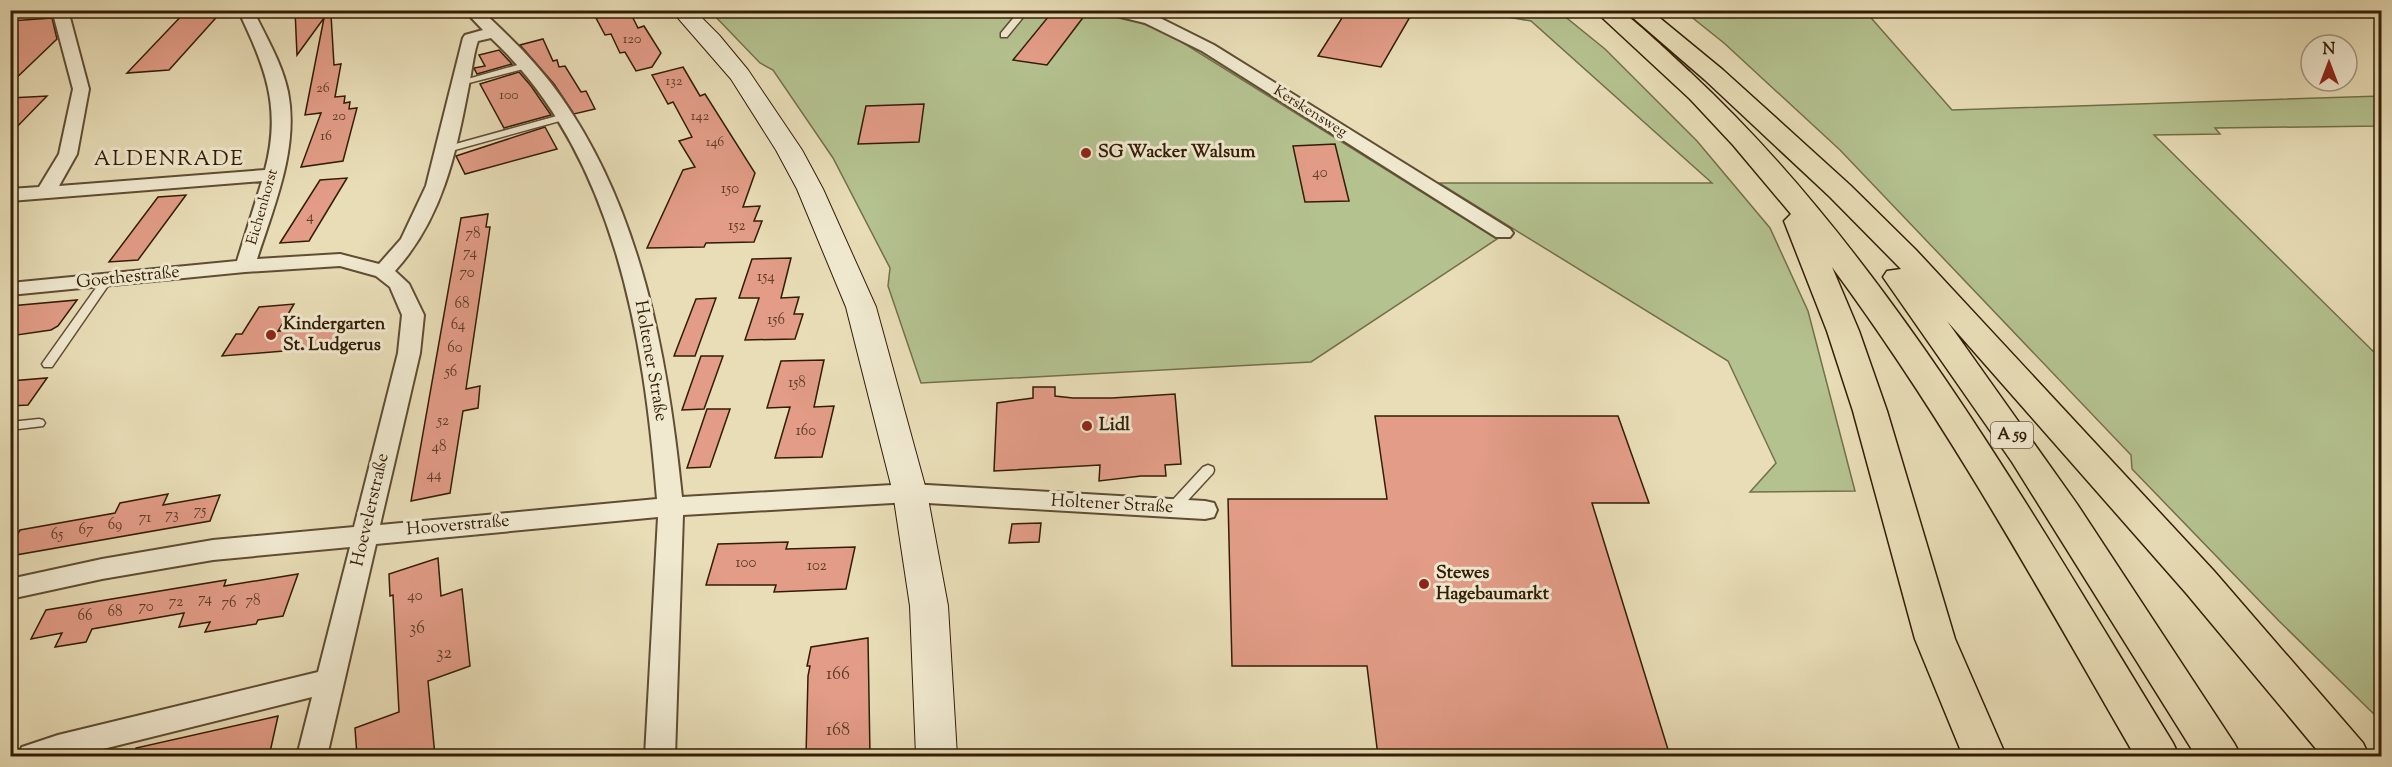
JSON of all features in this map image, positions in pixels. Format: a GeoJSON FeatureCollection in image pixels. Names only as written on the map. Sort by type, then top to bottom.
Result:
{"type":"FeatureCollection","features":[{"type":"Feature","properties":{"kind":"highway","name":"A 59"},"geometry":{"type":"LineString","coordinates":[[1605,10],[1684,80],[1740,136],[1844,260],[1970,445],[2158,756]]}},
{"type":"Feature","properties":{"kind":"highway","name":"A 59"},"geometry":{"type":"LineString","coordinates":[[1635,10],[1714,75],[1776,133],[1876,249],[1939,331],[2038,475],[2219,756]]}},
{"type":"Feature","properties":{"kind":"highway"},"geometry":{"type":"LineString","coordinates":[[1776,133],[1840,191],[1906,256],[2154,530],[2348,756]]}},
{"type":"Feature","properties":{"kind":"highway"},"geometry":{"type":"LineString","coordinates":[[1782,184],[1843,331],[1870,411],[1935,639],[1984,756]]}},
{"type":"Feature","properties":{"kind":"street"},"geometry":{"type":"LineString","coordinates":[[10,12],[36,10]]}},
{"type":"Feature","properties":{"kind":"street"},"geometry":{"type":"LineString","coordinates":[[46,192],[68,154],[81,89],[60,10]]}},
{"type":"Feature","properties":{"kind":"street","name":"Eichenhorst"},"geometry":{"type":"LineString","coordinates":[[245,10],[273,69],[281,105],[274,175],[245,266]]}},
{"type":"Feature","properties":{"kind":"street"},"geometry":{"type":"LineString","coordinates":[[681,10],[711,40],[740,75],[789,150],[810,189],[861,307],[910,493],[929,606],[937,756]]}},
{"type":"Feature","properties":{"kind":"street","name":"Kerskensweg"},"geometry":{"type":"LineString","coordinates":[[1109,10],[1150,19],[1208,48],[1503,233]]}},
{"type":"Feature","properties":{"kind":"street","name":"Holtener Straße"},"geometry":{"type":"LineString","coordinates":[[478,12],[528,65],[564,117],[595,172],[612,211],[641,305],[658,390],[670,507],[660,756]]}},
{"type":"Feature","properties":{"kind":"street"},"geometry":{"type":"LineString","coordinates":[[383,273],[411,240],[426,208],[444,150],[461,82],[465,55],[471,38],[495,32]]}},
{"type":"Feature","properties":{"kind":"street"},"geometry":{"type":"LineString","coordinates":[[10,195],[274,175]]}},
{"type":"Feature","properties":{"kind":"street","name":"Hoevelerstraße"},"geometry":{"type":"LineString","coordinates":[[245,266],[340,260],[360,264],[383,273],[399,284],[413,315],[409,353],[312,756]]}},
{"type":"Feature","properties":{"kind":"street","name":"Goethestraße"},"geometry":{"type":"LineString","coordinates":[[10,289],[245,266]]}},
{"type":"Feature","properties":{"kind":"street","name":"Hooverstraße"},"geometry":{"type":"LineString","coordinates":[[10,589],[102,569],[213,550],[670,507],[910,493]]}},
{"type":"Feature","properties":{"kind":"street","name":"Holtener Straße"},"geometry":{"type":"LineString","coordinates":[[910,493],[1205,510]]}},
{"type":"Feature","properties":{"kind":"street"},"geometry":{"type":"LineString","coordinates":[[48,754],[329,681]]}},
{"type":"Feature","properties":{"kind":"lane"},"geometry":{"type":"LineString","coordinates":[[1004,35],[1025,10]]}},
{"type":"Feature","properties":{"kind":"lane"},"geometry":{"type":"LineString","coordinates":[[461,82],[528,65]]}},
{"type":"Feature","properties":{"kind":"lane"},"geometry":{"type":"LineString","coordinates":[[444,150],[564,117]]}},
{"type":"Feature","properties":{"kind":"lane"},"geometry":{"type":"LineString","coordinates":[[48,364],[107,280]]}},
{"type":"Feature","properties":{"kind":"lane"},"geometry":{"type":"LineString","coordinates":[[10,426],[39,423]]}},
{"type":"Feature","properties":{"kind":"lane"},"geometry":{"type":"LineString","coordinates":[[1173,508],[1208,470]]}},
{"type":"Feature","properties":{"kind":"green space"},"geometry":{"type":"Polygon","coordinates":[[[1081,10],[1134,20],[1169,34],[1497,239],[1311,362],[921,383],[888,286],[890,268],[833,158],[773,70],[760,63],[710,11],[1081,10]]]}},
{"type":"Feature","properties":{"kind":"green space"},"geometry":{"type":"Polygon","coordinates":[[[1485,11],[1558,11],[1605,49],[1697,141],[1770,228],[1808,311],[1855,491],[1750,492],[1776,463],[1728,361],[1439,183],[1712,183],[1531,21],[1485,13],[1485,11]]]}},
{"type":"Feature","properties":{"kind":"green space"},"geometry":{"type":"Polygon","coordinates":[[[1684,11],[1865,11],[1952,110],[2381,96],[2381,126],[2215,128],[2220,134],[2154,135],[2381,359],[2381,721],[2279,621],[2132,469],[2131,455],[1840,150],[1724,43],[1684,11]]]}},
{"type":"Feature","properties":{"kind":"building"},"geometry":{"type":"Polygon","coordinates":[[[187,10],[223,10],[169,70],[127,73],[187,10]]]}},
{"type":"Feature","properties":{"kind":"building"},"geometry":{"type":"Polygon","coordinates":[[[295,10],[330,10],[327,15],[331,15],[334,65],[341,64],[335,97],[345,96],[344,103],[350,102],[349,109],[357,108],[343,161],[301,167],[321,113],[305,115],[324,18],[297,55],[295,10]]]}},
{"type":"Feature","properties":{"kind":"building"},"geometry":{"type":"Polygon","coordinates":[[[629,10],[638,28],[644,26],[661,53],[652,67],[636,71],[625,52],[620,53],[611,34],[605,35],[596,18],[629,10]]]}},
{"type":"Feature","properties":{"kind":"building"},"geometry":{"type":"Polygon","coordinates":[[[1347,10],[1414,10],[1381,67],[1318,56],[1347,10]]]}},
{"type":"Feature","properties":{"kind":"building"},"geometry":{"type":"Polygon","coordinates":[[[1053,11],[1085,15],[1047,65],[1013,60],[1053,11]]]}},
{"type":"Feature","properties":{"kind":"building"},"geometry":{"type":"Polygon","coordinates":[[[52,18],[57,39],[10,84],[10,21],[52,18]]]}},
{"type":"Feature","properties":{"kind":"building"},"geometry":{"type":"Polygon","coordinates":[[[543,39],[553,61],[557,60],[559,67],[565,66],[581,92],[586,91],[595,109],[574,114],[554,84],[520,45],[543,39]]]}},
{"type":"Feature","properties":{"kind":"building"},"geometry":{"type":"Polygon","coordinates":[[[499,50],[512,64],[477,74],[474,68],[485,66],[479,55],[499,50]]]}},
{"type":"Feature","properties":{"kind":"building"},"geometry":{"type":"Polygon","coordinates":[[[683,67],[700,96],[705,94],[755,173],[743,207],[760,206],[754,221],[762,221],[754,242],[706,243],[704,247],[647,248],[683,170],[695,167],[679,141],[692,137],[673,102],[668,104],[652,75],[683,67]]]}},
{"type":"Feature","properties":{"kind":"building"},"geometry":{"type":"Polygon","coordinates":[[[519,72],[551,115],[504,128],[480,84],[519,72]]]}},
{"type":"Feature","properties":{"kind":"building"},"geometry":{"type":"Polygon","coordinates":[[[47,96],[10,134],[10,98],[47,96]]]}},
{"type":"Feature","properties":{"kind":"building"},"geometry":{"type":"Polygon","coordinates":[[[924,104],[919,142],[858,144],[866,106],[924,104]]]}},
{"type":"Feature","properties":{"kind":"building"},"geometry":{"type":"Polygon","coordinates":[[[545,127],[557,149],[465,174],[456,156],[545,127]]]}},
{"type":"Feature","properties":{"kind":"building"},"geometry":{"type":"Polygon","coordinates":[[[1335,144],[1349,201],[1305,202],[1293,146],[1335,144]]]}},
{"type":"Feature","properties":{"kind":"building"},"geometry":{"type":"Polygon","coordinates":[[[347,178],[309,241],[280,243],[320,180],[347,178]]]}},
{"type":"Feature","properties":{"kind":"building"},"geometry":{"type":"Polygon","coordinates":[[[186,195],[138,260],[109,262],[158,197],[186,195]]]}},
{"type":"Feature","properties":{"kind":"building"},"geometry":{"type":"Polygon","coordinates":[[[488,214],[486,227],[490,227],[466,389],[480,386],[478,408],[463,411],[450,493],[411,501],[461,218],[488,214]]]}},
{"type":"Feature","properties":{"kind":"building"},"geometry":{"type":"Polygon","coordinates":[[[791,258],[781,298],[799,297],[794,314],[803,314],[795,339],[745,340],[759,298],[739,298],[752,259],[791,258]]]}},
{"type":"Feature","properties":{"kind":"building"},"geometry":{"type":"Polygon","coordinates":[[[716,298],[695,356],[674,356],[696,299],[716,298]]]}},
{"type":"Feature","properties":{"kind":"building"},"geometry":{"type":"Polygon","coordinates":[[[77,300],[58,326],[51,330],[10,336],[10,306],[77,300]]]}},
{"type":"Feature","properties":{"kind":"building","name":"Kindergarten St. Ludgerus"},"geometry":{"type":"Polygon","coordinates":[[[294,304],[278,331],[345,325],[332,347],[222,356],[236,334],[242,334],[259,307],[294,304]]]}},
{"type":"Feature","properties":{"kind":"building"},"geometry":{"type":"Polygon","coordinates":[[[701,356],[723,356],[704,409],[682,410],[701,356]]]}},
{"type":"Feature","properties":{"kind":"building"},"geometry":{"type":"Polygon","coordinates":[[[824,360],[814,407],[834,406],[822,457],[775,458],[790,407],[767,408],[781,361],[824,360]]]}},
{"type":"Feature","properties":{"kind":"building"},"geometry":{"type":"Polygon","coordinates":[[[47,378],[28,405],[10,406],[10,381],[47,378]]]}},
{"type":"Feature","properties":{"kind":"building","name":"Lidl"},"geometry":{"type":"Polygon","coordinates":[[[1033,387],[1055,387],[1055,396],[1073,398],[1175,394],[1181,464],[1165,465],[1166,476],[1141,476],[1099,481],[1100,465],[994,471],[997,403],[1033,398],[1033,387]]]}},
{"type":"Feature","properties":{"kind":"building"},"geometry":{"type":"Polygon","coordinates":[[[707,409],[730,409],[710,467],[687,468],[707,409]]]}},
{"type":"Feature","properties":{"kind":"building","name":"Stewes Hagebaumarkt"},"geometry":{"type":"Polygon","coordinates":[[[1375,416],[1618,416],[1649,503],[1592,503],[1670,756],[1378,756],[1367,666],[1232,666],[1228,499],[1387,499],[1375,416]]]}},
{"type":"Feature","properties":{"kind":"building"},"geometry":{"type":"Polygon","coordinates":[[[168,494],[163,505],[220,495],[210,521],[10,556],[10,548],[20,530],[115,513],[120,503],[168,494]]]}},
{"type":"Feature","properties":{"kind":"building"},"geometry":{"type":"Polygon","coordinates":[[[1041,523],[1039,542],[1009,543],[1012,524],[1041,523]]]}},
{"type":"Feature","properties":{"kind":"building"},"geometry":{"type":"Polygon","coordinates":[[[788,542],[786,549],[855,547],[846,589],[774,592],[776,585],[706,585],[718,544],[788,542]]]}},
{"type":"Feature","properties":{"kind":"building"},"geometry":{"type":"Polygon","coordinates":[[[438,558],[441,596],[462,589],[470,666],[428,681],[435,756],[357,756],[355,728],[399,712],[393,595],[390,596],[389,574],[438,558]]]}},
{"type":"Feature","properties":{"kind":"building"},"geometry":{"type":"Polygon","coordinates":[[[298,574],[283,616],[258,620],[256,624],[205,632],[210,622],[179,627],[184,613],[92,629],[86,642],[55,647],[62,633],[31,639],[46,610],[226,580],[224,586],[298,574]]]}},
{"type":"Feature","properties":{"kind":"building"},"geometry":{"type":"Polygon","coordinates":[[[868,638],[870,756],[806,756],[810,666],[807,666],[811,647],[868,638]]]}},
{"type":"Feature","properties":{"kind":"building"},"geometry":{"type":"Polygon","coordinates":[[[278,716],[270,752],[249,756],[137,756],[136,748],[278,716]]]}},
{"type":"Feature","properties":{"kind":"place","name":"SG Wacker Walsum"},"geometry":{"type":"Point","coordinates":[1086,153]}},
{"type":"Feature","properties":{"kind":"place","name":"Kindergarten St. Ludgerus"},"geometry":{"type":"Point","coordinates":[271,335]}},
{"type":"Feature","properties":{"kind":"place","name":"Lidl"},"geometry":{"type":"Point","coordinates":[1087,426]}},
{"type":"Feature","properties":{"kind":"place","name":"Stewes Hagebaumarkt"},"geometry":{"type":"Point","coordinates":[1424,584]}},
{"type":"Feature","properties":{"kind":"district","name":"ALDENRADE"},"geometry":{"type":"Point","coordinates":[169,160]}}]}
